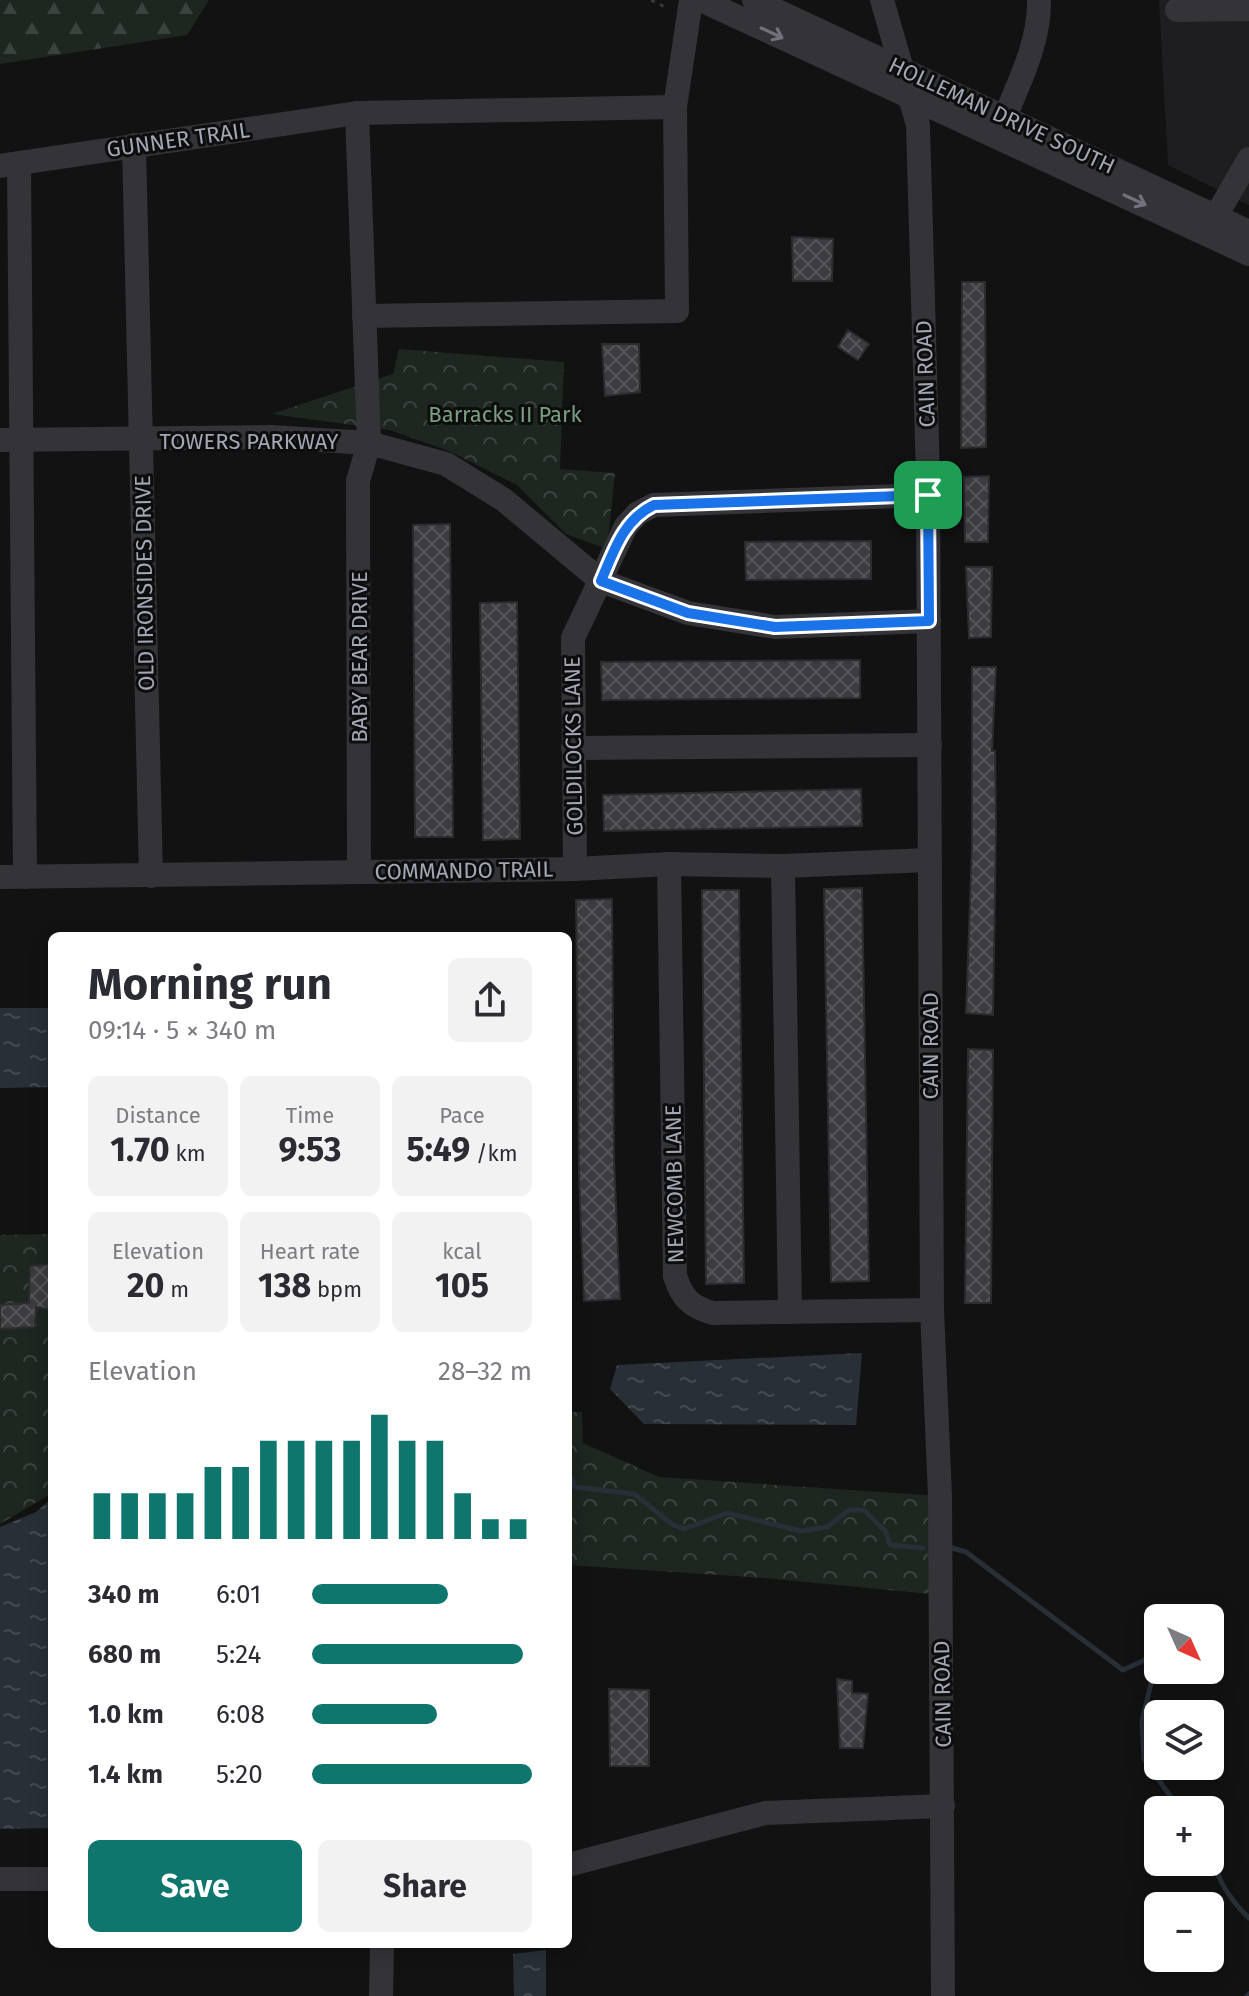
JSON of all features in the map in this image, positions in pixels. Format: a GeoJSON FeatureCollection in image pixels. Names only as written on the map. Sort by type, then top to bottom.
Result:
{"type":"FeatureCollection","features":[{"type":"Feature","properties":{"kind":"street"},"geometry":{"type":"LineString","coordinates":[[364,316],[677,311],[675,107],[691,0]]}},
{"type":"Feature","properties":{"kind":"street"},"geometry":{"type":"LineString","coordinates":[[701,0],[912,97],[1001,126],[1249,254]]}},
{"type":"Feature","properties":{"kind":"street","name":"HOLLEMAN DRIVE SOUTH"},"geometry":{"type":"LineString","coordinates":[[754,0],[903,69],[1001,126],[1249,232]]}},
{"type":"Feature","properties":{"kind":"street","name":"CAIN ROAD"},"geometry":{"type":"LineString","coordinates":[[882,0],[918,125],[928,495],[932,1310],[940,1496],[943,1996]]}},
{"type":"Feature","properties":{"kind":"street"},"geometry":{"type":"LineString","coordinates":[[1001,126],[1023,75],[1040,16],[1039,0]]}},
{"type":"Feature","properties":{"kind":"street"},"geometry":{"type":"LineString","coordinates":[[1177,10],[1249,9]]}},
{"type":"Feature","properties":{"kind":"street","name":"GUNNER TRAIL"},"geometry":{"type":"LineString","coordinates":[[9,164],[357,113],[675,107]]}},
{"type":"Feature","properties":{"kind":"street","name":"BABY BEAR DRIVE"},"geometry":{"type":"LineString","coordinates":[[357,113],[369,443],[358,481],[359,871]]}},
{"type":"Feature","properties":{"kind":"street","name":"OLD IRONSIDES DRIVE"},"geometry":{"type":"LineString","coordinates":[[134,145],[151,876]]}},
{"type":"Feature","properties":{"kind":"street"},"geometry":{"type":"LineString","coordinates":[[1216,216],[1249,159]]}},
{"type":"Feature","properties":{"kind":"street"},"geometry":{"type":"LineString","coordinates":[[9,164],[12,440],[25,877]]}},
{"type":"Feature","properties":{"kind":"street","name":"TOWERS PARKWAY"},"geometry":{"type":"LineString","coordinates":[[12,440],[141,441],[271,437],[369,443],[446,464],[504,500],[601,581],[688,613],[775,627],[929,621]]}},
{"type":"Feature","properties":{"kind":"street","name":"GOLDILOCKS LANE"},"geometry":{"type":"LineString","coordinates":[[575,869],[573,638],[626,526],[638,513],[654,505],[928,495]]}},
{"type":"Feature","properties":{"kind":"street"},"geometry":{"type":"LineString","coordinates":[[573,748],[930,745]]}},
{"type":"Feature","properties":{"kind":"street","name":"COMMANDO TRAIL"},"geometry":{"type":"LineString","coordinates":[[0,877],[575,869],[669,864],[783,866],[928,860]]}},
{"type":"Feature","properties":{"kind":"street","name":"NEWCOMB LANE"},"geometry":{"type":"LineString","coordinates":[[669,864],[675,1276],[686,1302],[713,1313],[932,1310]]}},
{"type":"Feature","properties":{"kind":"street"},"geometry":{"type":"LineString","coordinates":[[783,866],[790,1312]]}},
{"type":"Feature","properties":{"kind":"street"},"geometry":{"type":"LineString","coordinates":[[572,1864],[765,1813],[943,1806]]}},
{"type":"Feature","properties":{"kind":"street"},"geometry":{"type":"LineString","coordinates":[[0,1879],[48,1879]]}},
{"type":"Feature","properties":{"kind":"street"},"geometry":{"type":"LineString","coordinates":[[381,1996],[382,1948]]}},
{"type":"Feature","properties":{"kind":"shaded area"},"geometry":{"type":"Polygon","coordinates":[[[1159,0],[1249,0],[1249,205],[1168,165],[1159,0]]]}},
{"type":"Feature","properties":{"kind":"green space"},"geometry":{"type":"Polygon","coordinates":[[[0,0],[209,0],[187,35],[0,64],[0,0]]]}},
{"type":"Feature","properties":{"kind":"green space","name":"Barracks II Park"},"geometry":{"type":"Polygon","coordinates":[[[399,349],[564,362],[560,469],[615,473],[607,549],[566,534],[517,485],[449,451],[390,430],[272,414],[393,374],[399,349]]]}},
{"type":"Feature","properties":{"kind":"green space"},"geometry":{"type":"Polygon","coordinates":[[[48,1234],[48,1495],[0,1524],[0,1235],[48,1234]]]}},
{"type":"Feature","properties":{"kind":"green space"},"geometry":{"type":"Polygon","coordinates":[[[572,1412],[582,1412],[583,1443],[659,1477],[940,1496],[941,1595],[764,1578],[572,1565],[572,1412]]]}},
{"type":"Feature","properties":{"kind":"water"},"geometry":{"type":"Polygon","coordinates":[[[0,1008],[48,1008],[48,1087],[0,1088],[0,1008]]]}},
{"type":"Feature","properties":{"kind":"water"},"geometry":{"type":"Polygon","coordinates":[[[862,1353],[856,1425],[644,1424],[610,1389],[617,1365],[862,1353]]]}},
{"type":"Feature","properties":{"kind":"water"},"geometry":{"type":"Polygon","coordinates":[[[48,1502],[48,1828],[0,1829],[0,1527],[36,1512],[48,1502]]]}},
{"type":"Feature","properties":{"kind":"water"},"geometry":{"type":"Polygon","coordinates":[[[546,1950],[546,1996],[514,1996],[513,1954],[546,1950]]]}},
{"type":"Feature","properties":{"kind":"building"},"geometry":{"type":"Polygon","coordinates":[[[792,237],[833,239],[832,281],[793,281],[792,237]]]}},
{"type":"Feature","properties":{"kind":"building"},"geometry":{"type":"Polygon","coordinates":[[[962,282],[985,282],[986,447],[961,448],[962,282]]]}},
{"type":"Feature","properties":{"kind":"building"},"geometry":{"type":"Polygon","coordinates":[[[848,330],[869,344],[858,360],[838,347],[848,330]]]}},
{"type":"Feature","properties":{"kind":"building"},"geometry":{"type":"Polygon","coordinates":[[[602,344],[639,344],[640,392],[605,396],[602,344]]]}},
{"type":"Feature","properties":{"kind":"building"},"geometry":{"type":"Polygon","coordinates":[[[989,476],[988,542],[965,542],[964,477],[989,476]]]}},
{"type":"Feature","properties":{"kind":"building"},"geometry":{"type":"Polygon","coordinates":[[[450,524],[453,837],[415,837],[413,525],[450,524]]]}},
{"type":"Feature","properties":{"kind":"building"},"geometry":{"type":"Polygon","coordinates":[[[871,541],[871,579],[746,580],[745,542],[871,541]]]}},
{"type":"Feature","properties":{"kind":"building"},"geometry":{"type":"Polygon","coordinates":[[[966,567],[992,567],[991,637],[969,638],[966,567]]]}},
{"type":"Feature","properties":{"kind":"building"},"geometry":{"type":"Polygon","coordinates":[[[517,602],[520,839],[483,840],[480,603],[517,602]]]}},
{"type":"Feature","properties":{"kind":"building"},"geometry":{"type":"Polygon","coordinates":[[[860,660],[860,698],[602,700],[601,662],[860,660]]]}},
{"type":"Feature","properties":{"kind":"building"},"geometry":{"type":"Polygon","coordinates":[[[972,667],[996,667],[992,751],[995,751],[996,827],[993,1015],[966,1013],[972,846],[972,667]]]}},
{"type":"Feature","properties":{"kind":"building"},"geometry":{"type":"Polygon","coordinates":[[[861,789],[862,826],[604,831],[603,795],[861,789]]]}},
{"type":"Feature","properties":{"kind":"building"},"geometry":{"type":"Polygon","coordinates":[[[862,888],[869,1281],[831,1282],[824,889],[862,888]]]}},
{"type":"Feature","properties":{"kind":"building"},"geometry":{"type":"Polygon","coordinates":[[[702,890],[739,890],[744,1283],[706,1284],[702,890]]]}},
{"type":"Feature","properties":{"kind":"building"},"geometry":{"type":"Polygon","coordinates":[[[612,899],[614,1160],[620,1299],[584,1301],[579,1176],[576,900],[612,899]]]}},
{"type":"Feature","properties":{"kind":"building"},"geometry":{"type":"Polygon","coordinates":[[[968,1049],[993,1050],[991,1303],[965,1303],[968,1049]]]}},
{"type":"Feature","properties":{"kind":"building"},"geometry":{"type":"Polygon","coordinates":[[[48,1264],[48,1309],[36,1307],[35,1327],[0,1329],[0,1305],[29,1303],[30,1266],[48,1264]]]}},
{"type":"Feature","properties":{"kind":"building"},"geometry":{"type":"Polygon","coordinates":[[[837,1679],[852,1681],[852,1693],[868,1694],[863,1748],[840,1748],[837,1679]]]}},
{"type":"Feature","properties":{"kind":"building"},"geometry":{"type":"Polygon","coordinates":[[[609,1689],[649,1690],[649,1766],[610,1766],[609,1689]]]}},
{"type":"Feature","properties":{"kind":"waterway"},"geometry":{"type":"LineString","coordinates":[[572,1481],[575,1487],[634,1494],[673,1525],[684,1529],[727,1513],[801,1531],[827,1527],[849,1510],[864,1510],[886,1532],[890,1545],[923,1548]]}},
{"type":"Feature","properties":{"kind":"waterway"},"geometry":{"type":"LineString","coordinates":[[952,1548],[966,1552],[1123,1670],[1149,1658],[1156,1663],[1142,1721],[1144,1759],[1170,1796]]}},
{"type":"Feature","properties":{"kind":"waterway"},"geometry":{"type":"LineString","coordinates":[[1219,1876],[1249,1918]]}},
{"type":"Feature","properties":{"kind":"route"},"geometry":{"type":"LineString","coordinates":[[928,495],[929,621],[775,627],[688,613],[601,581],[626,526],[638,513],[654,505],[928,495]]}}]}
